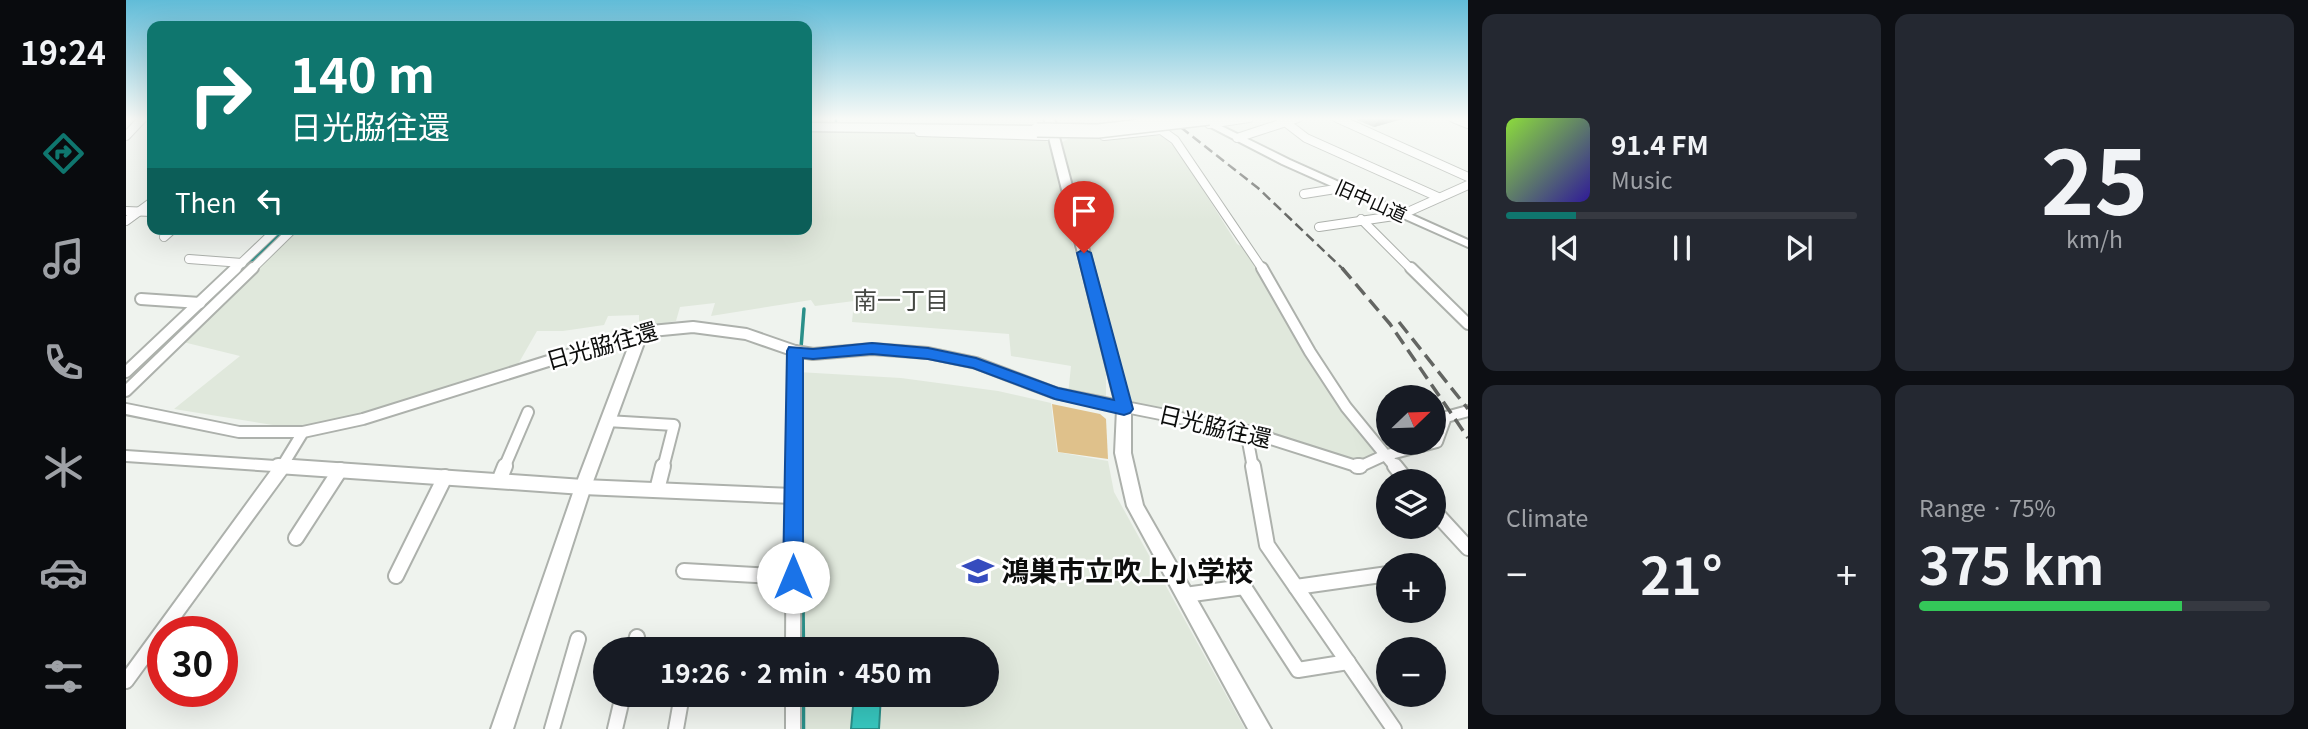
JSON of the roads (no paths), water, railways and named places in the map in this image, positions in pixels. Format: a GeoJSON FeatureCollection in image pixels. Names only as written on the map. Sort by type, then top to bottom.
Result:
{"type":"FeatureCollection","features":[{"type":"Feature","properties":{"kind":"street"},"geometry":{"type":"LineString","coordinates":[[1057,152],[1124,409],[1123,453],[1135,506],[1260,729]]}},
{"type":"Feature","properties":{"kind":"street"},"geometry":{"type":"LineString","coordinates":[[1183,152],[1238,236],[1252,250],[1310,352],[1346,407],[1395,469]]}},
{"type":"Feature","properties":{"kind":"street","name":"旧中山道"},"geometry":{"type":"LineString","coordinates":[[1266,152],[1468,244]]}},
{"type":"Feature","properties":{"kind":"street"},"geometry":{"type":"LineString","coordinates":[[1337,152],[1438,197]]}},
{"type":"Feature","properties":{"kind":"street"},"geometry":{"type":"LineString","coordinates":[[1413,152],[1468,177]]}},
{"type":"Feature","properties":{"kind":"street"},"geometry":{"type":"LineString","coordinates":[[1319,227],[1401,215],[1468,185]]}},
{"type":"Feature","properties":{"kind":"street"},"geometry":{"type":"LineString","coordinates":[[1304,194],[1342,188]]}},
{"type":"Feature","properties":{"kind":"street"},"geometry":{"type":"LineString","coordinates":[[126,221],[147,206]]}},
{"type":"Feature","properties":{"kind":"street"},"geometry":{"type":"LineString","coordinates":[[126,211],[147,212]]}},
{"type":"Feature","properties":{"kind":"street"},"geometry":{"type":"LineString","coordinates":[[1361,219],[1468,324]]}},
{"type":"Feature","properties":{"kind":"street"},"geometry":{"type":"LineString","coordinates":[[126,372],[272,235]]}},
{"type":"Feature","properties":{"kind":"street"},"geometry":{"type":"LineString","coordinates":[[126,391],[287,235]]}},
{"type":"Feature","properties":{"kind":"street"},"geometry":{"type":"LineString","coordinates":[[189,259],[242,263]]}},
{"type":"Feature","properties":{"kind":"street"},"geometry":{"type":"LineString","coordinates":[[141,299],[200,303]]}},
{"type":"Feature","properties":{"kind":"street","name":"日光脇往還"},"geometry":{"type":"LineString","coordinates":[[126,409],[239,432],[303,432],[363,419],[640,332],[664,327],[706,328],[746,334],[795,351],[813,354],[872,349],[928,353],[976,363],[1055,393],[1124,409],[1246,431],[1359,467],[1383,456],[1437,442],[1446,417],[1468,411]]}},
{"type":"Feature","properties":{"kind":"street"},"geometry":{"type":"LineString","coordinates":[[502,729],[583,487],[640,332]]}},
{"type":"Feature","properties":{"kind":"street"},"geometry":{"type":"LineString","coordinates":[[793,637],[795,351]]}},
{"type":"Feature","properties":{"kind":"street"},"geometry":{"type":"LineString","coordinates":[[499,481],[528,412]]}},
{"type":"Feature","properties":{"kind":"street"},"geometry":{"type":"LineString","coordinates":[[607,421],[674,425],[657,490]]}},
{"type":"Feature","properties":{"kind":"street"},"geometry":{"type":"LineString","coordinates":[[1246,431],[1266,545],[1394,729]]}},
{"type":"Feature","properties":{"kind":"street"},"geometry":{"type":"LineString","coordinates":[[126,681],[283,466],[303,432]]}},
{"type":"Feature","properties":{"kind":"street"},"geometry":{"type":"LineString","coordinates":[[126,456],[583,487],[793,496]]}},
{"type":"Feature","properties":{"kind":"street"},"geometry":{"type":"LineString","coordinates":[[296,538],[340,470]]}},
{"type":"Feature","properties":{"kind":"street"},"geometry":{"type":"LineString","coordinates":[[396,576],[445,477]]}},
{"type":"Feature","properties":{"kind":"street"},"geometry":{"type":"LineString","coordinates":[[1446,524],[1468,548]]}},
{"type":"Feature","properties":{"kind":"street"},"geometry":{"type":"LineString","coordinates":[[684,571],[793,577]]}},
{"type":"Feature","properties":{"kind":"street"},"geometry":{"type":"LineString","coordinates":[[1296,587],[1376,576]]}},
{"type":"Feature","properties":{"kind":"street"},"geometry":{"type":"LineString","coordinates":[[1185,595],[1244,587],[1298,670],[1348,662]]}},
{"type":"Feature","properties":{"kind":"street"},"geometry":{"type":"LineString","coordinates":[[552,729],[578,639]]}},
{"type":"Feature","properties":{"kind":"street"},"geometry":{"type":"LineString","coordinates":[[615,729],[620,707]]}},
{"type":"Feature","properties":{"kind":"street"},"geometry":{"type":"LineString","coordinates":[[676,729],[680,707]]}},
{"type":"Feature","properties":{"kind":"street"},"geometry":{"type":"LineString","coordinates":[[793,707],[793,729]]}},
{"type":"Feature","properties":{"kind":"water"},"geometry":{"type":"Polygon","coordinates":[[[853,707],[880,707],[879,729],[851,729],[853,707]]]}},
{"type":"Feature","properties":{"kind":"waterway"},"geometry":{"type":"LineString","coordinates":[[242,270],[279,235]]}},
{"type":"Feature","properties":{"kind":"waterway"},"geometry":{"type":"LineString","coordinates":[[195,314],[244,268]]}},
{"type":"Feature","properties":{"kind":"waterway"},"geometry":{"type":"LineString","coordinates":[[801,348],[804,309]]}},
{"type":"Feature","properties":{"kind":"waterway"},"geometry":{"type":"LineString","coordinates":[[800,358],[801,468]]}},
{"type":"Feature","properties":{"kind":"waterway"},"geometry":{"type":"LineString","coordinates":[[801,466],[803,637]]}},
{"type":"Feature","properties":{"kind":"waterway"},"geometry":{"type":"LineString","coordinates":[[803,707],[803,729]]}},
{"type":"Feature","properties":{"kind":"railway"},"geometry":{"type":"LineString","coordinates":[[1212,152],[1258,188],[1342,269]]}},
{"type":"Feature","properties":{"kind":"railway"},"geometry":{"type":"LineString","coordinates":[[1342,269],[1390,324],[1468,438]]}},
{"type":"Feature","properties":{"kind":"railway"},"geometry":{"type":"LineString","coordinates":[[1399,322],[1468,409]]}},
{"type":"Feature","properties":{"kind":"place","name":"鴻巣市立吹上小学校"},"geometry":{"type":"Point","coordinates":[978,571]}},
{"type":"Feature","properties":{"kind":"district","name":"南一丁目"},"geometry":{"type":"Point","coordinates":[901,301]}}]}
